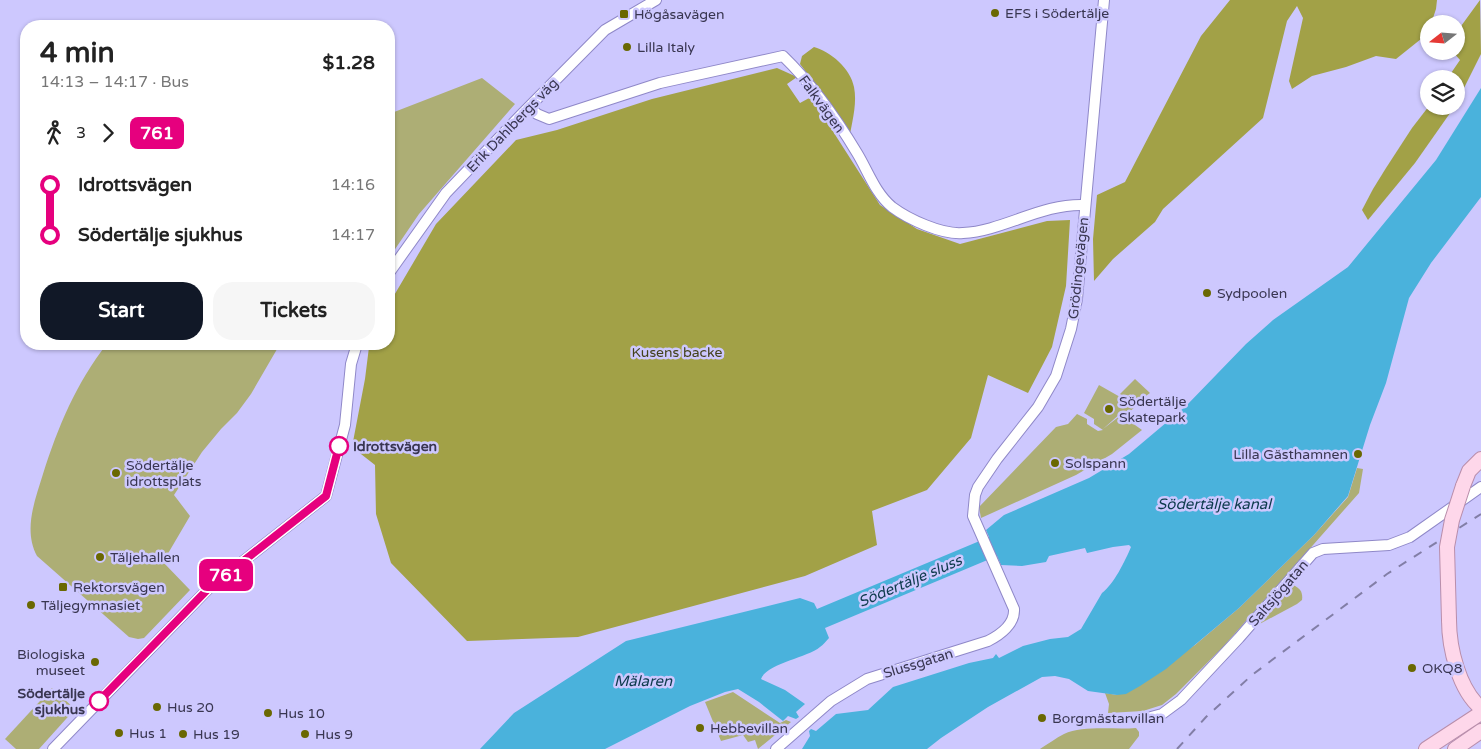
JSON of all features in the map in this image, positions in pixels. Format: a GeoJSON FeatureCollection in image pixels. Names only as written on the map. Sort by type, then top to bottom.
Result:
{"type":"FeatureCollection","features":[{"type":"Feature","properties":{"kind":"main road"},"geometry":{"type":"LineString","coordinates":[[1481,459],[1469,471],[1463,486],[1452,520],[1447,547],[1450,620],[1457,669],[1475,700],[1474,702],[1481,708]]}},
{"type":"Feature","properties":{"kind":"main road"},"geometry":{"type":"LineString","coordinates":[[1475,700],[1478,725]]}},
{"type":"Feature","properties":{"kind":"main road"},"geometry":{"type":"LineString","coordinates":[[1426,749],[1478,725]]}},
{"type":"Feature","properties":{"kind":"main road"},"geometry":{"type":"LineString","coordinates":[[1455,749],[1478,725]]}},
{"type":"Feature","properties":{"kind":"street","name":"Erik Dahlbergs väg"},"geometry":{"type":"LineString","coordinates":[[395,265],[446,193],[605,30],[656,0]]}},
{"type":"Feature","properties":{"kind":"street","name":"Grödingevägen"},"geometry":{"type":"LineString","coordinates":[[994,562],[973,516],[974,495],[978,486],[1042,400],[1056,376],[1071,329],[1077,300],[1104,0]]}},
{"type":"Feature","properties":{"kind":"street","name":"Falkvägen"},"geometry":{"type":"LineString","coordinates":[[530,107],[537,114],[549,119],[660,83],[783,56],[798,71],[828,108],[857,153],[876,189],[892,207],[918,221],[945,232],[962,234],[986,229],[1051,208],[1071,204],[1085,205]]}},
{"type":"Feature","properties":{"kind":"street"},"geometry":{"type":"LineString","coordinates":[[53,749],[208,589],[326,496],[345,425],[352,364],[356,350]]}},
{"type":"Feature","properties":{"kind":"street","name":"Saltsjögatan"},"geometry":{"type":"LineString","coordinates":[[1151,717],[1162,714],[1181,700],[1239,638],[1313,553],[1323,549],[1389,545],[1400,542],[1481,487]]}},
{"type":"Feature","properties":{"kind":"street","name":"Slussgatan"},"geometry":{"type":"LineString","coordinates":[[776,749],[831,701],[867,680],[988,641],[1003,632],[1012,620],[1014,609],[994,562]]}},
{"type":"Feature","properties":{"kind":"green space"},"geometry":{"type":"Polygon","coordinates":[[[1230,0],[1437,0],[1434,15],[1420,15],[1420,40],[1396,59],[1376,56],[1346,67],[1312,76],[1292,89],[1289,81],[1303,18],[1297,6],[1287,21],[1263,118],[1163,209],[1155,222],[1113,259],[1094,281],[1093,239],[1097,195],[1125,182],[1201,36],[1230,0]]]}},
{"type":"Feature","properties":{"kind":"green space"},"geometry":{"type":"Polygon","coordinates":[[[1480,0],[1481,54],[1465,86],[1465,70],[1453,70],[1460,60],[1465,60],[1465,21],[1480,0]]]}},
{"type":"Feature","properties":{"kind":"green space"},"geometry":{"type":"Polygon","coordinates":[[[814,47],[827,52],[839,62],[852,80],[855,104],[850,134],[800,64],[802,56],[814,47]]]}},
{"type":"Feature","properties":{"kind":"green space","name":"Kusens backe"},"geometry":{"type":"Polygon","coordinates":[[[777,68],[797,77],[787,84],[800,103],[811,97],[880,205],[917,229],[960,244],[1047,221],[1070,220],[1066,286],[1052,347],[1028,393],[988,375],[971,438],[927,490],[872,511],[877,545],[805,576],[578,637],[467,641],[391,563],[376,514],[375,465],[352,447],[369,350],[395,350],[395,294],[436,224],[516,140],[557,130],[652,99],[777,68]]]}},
{"type":"Feature","properties":{"kind":"green space"},"geometry":{"type":"Polygon","coordinates":[[[482,78],[515,104],[419,214],[395,249],[395,112],[482,78]]]}},
{"type":"Feature","properties":{"kind":"green space"},"geometry":{"type":"Polygon","coordinates":[[[1422,115],[1449,115],[1415,163],[1368,220],[1362,210],[1373,189],[1422,115]]]}},
{"type":"Feature","properties":{"kind":"green space","name":"Södertälje idrottsplats"},"geometry":{"type":"Polygon","coordinates":[[[103,350],[277,350],[251,394],[237,413],[202,452],[174,495],[190,516],[163,562],[190,590],[144,638],[138,639],[129,637],[37,556],[31,536],[34,505],[55,439],[77,390],[103,350]]]}},
{"type":"Feature","properties":{"kind":"green space"},"geometry":{"type":"Polygon","coordinates":[[[1135,379],[1150,393],[1136,403],[1120,394],[1135,379]]]}},
{"type":"Feature","properties":{"kind":"green space"},"geometry":{"type":"Polygon","coordinates":[[[1099,385],[1136,406],[1125,416],[1121,413],[1103,429],[1121,415],[1142,430],[1112,454],[1076,475],[981,518],[979,507],[1056,427],[1068,424],[1077,414],[1087,419],[1087,424],[1098,431],[1103,430],[1094,424],[1094,419],[1084,413],[1099,385]]]}},
{"type":"Feature","properties":{"kind":"green space"},"geometry":{"type":"Polygon","coordinates":[[[1357,468],[1363,469],[1359,493],[1223,647],[1176,694],[1162,705],[1143,711],[1108,713],[1109,704],[1105,693],[1117,695],[1195,645],[1239,608],[1314,535],[1348,497],[1357,468]]]}},
{"type":"Feature","properties":{"kind":"green space"},"geometry":{"type":"Polygon","coordinates":[[[1293,585],[1298,587],[1302,600],[1254,627],[1293,585]]]}},
{"type":"Feature","properties":{"kind":"green space"},"geometry":{"type":"Polygon","coordinates":[[[52,688],[75,709],[39,749],[16,749],[5,739],[52,688]]]}},
{"type":"Feature","properties":{"kind":"green space"},"geometry":{"type":"Polygon","coordinates":[[[733,692],[780,723],[786,720],[791,722],[758,749],[755,740],[748,742],[743,735],[721,741],[705,702],[733,692]]]}},
{"type":"Feature","properties":{"kind":"green space"},"geometry":{"type":"Polygon","coordinates":[[[1136,728],[1139,736],[1129,749],[1040,749],[1072,731],[1136,728]]]}},
{"type":"Feature","properties":{"kind":"water","name":"Södertälje kanal"},"geometry":{"type":"Polygon","coordinates":[[[1481,88],[1481,197],[1431,263],[1409,298],[1386,383],[1370,425],[1348,496],[1314,535],[1239,608],[1166,669],[1140,686],[1126,694],[1117,695],[1088,691],[1069,679],[1055,676],[1042,677],[988,707],[927,749],[802,749],[810,736],[809,731],[811,729],[816,731],[836,714],[868,710],[893,687],[969,663],[993,658],[996,654],[999,658],[1023,646],[1050,639],[1068,637],[1081,629],[1102,593],[1119,572],[1131,547],[1129,545],[1113,547],[1087,553],[1085,548],[1049,556],[1046,562],[1022,566],[1001,565],[997,556],[825,628],[829,638],[821,646],[765,673],[761,679],[785,690],[805,704],[796,712],[799,717],[796,719],[788,716],[783,721],[759,702],[738,689],[725,692],[690,706],[605,749],[480,749],[514,713],[626,641],[800,598],[814,603],[817,609],[989,537],[986,530],[1004,515],[1089,478],[1129,454],[1186,406],[1246,344],[1273,320],[1348,267],[1436,160],[1481,88]]]}},
{"type":"Feature","properties":{"kind":"railway"},"geometry":{"type":"LineString","coordinates":[[1177,749],[1206,717],[1252,675],[1387,574],[1481,514]]}},
{"type":"Feature","properties":{"kind":"bus line","name":"761"},"geometry":{"type":"LineString","coordinates":[[99,701],[208,589],[326,496],[339,446]]}},
{"type":"Feature","properties":{"kind":"place","name":"EFS i Södertälje"},"geometry":{"type":"Point","coordinates":[995,13]}},
{"type":"Feature","properties":{"kind":"place","name":"Högåsavägen"},"geometry":{"type":"Point","coordinates":[624,14]}},
{"type":"Feature","properties":{"kind":"place","name":"Lilla Italy"},"geometry":{"type":"Point","coordinates":[627,47]}},
{"type":"Feature","properties":{"kind":"place","name":"Sydpoolen"},"geometry":{"type":"Point","coordinates":[1207,293]}},
{"type":"Feature","properties":{"kind":"place","name":"Södertälje Skatepark"},"geometry":{"type":"Point","coordinates":[1109,409]}},
{"type":"Feature","properties":{"kind":"place","name":"Idrottsvägen"},"geometry":{"type":"Point","coordinates":[339,446]}},
{"type":"Feature","properties":{"kind":"place","name":"Lilla Gästhamnen"},"geometry":{"type":"Point","coordinates":[1358,454]}},
{"type":"Feature","properties":{"kind":"place","name":"Solspann"},"geometry":{"type":"Point","coordinates":[1055,463]}},
{"type":"Feature","properties":{"kind":"place","name":"Södertälje idrottsplats"},"geometry":{"type":"Point","coordinates":[116,473]}},
{"type":"Feature","properties":{"kind":"place","name":"Täljehallen"},"geometry":{"type":"Point","coordinates":[100,557]}},
{"type":"Feature","properties":{"kind":"place","name":"Rektorsvägen"},"geometry":{"type":"Point","coordinates":[63,587]}},
{"type":"Feature","properties":{"kind":"place","name":"Täljegymnasiet"},"geometry":{"type":"Point","coordinates":[31,605]}},
{"type":"Feature","properties":{"kind":"place","name":"Biologiska museet"},"geometry":{"type":"Point","coordinates":[95,662]}},
{"type":"Feature","properties":{"kind":"place","name":"OKQ8"},"geometry":{"type":"Point","coordinates":[1412,668]}},
{"type":"Feature","properties":{"kind":"place","name":"Södertälje sjukhus"},"geometry":{"type":"Point","coordinates":[99,701]}},
{"type":"Feature","properties":{"kind":"place","name":"Hus 20"},"geometry":{"type":"Point","coordinates":[157,707]}},
{"type":"Feature","properties":{"kind":"place","name":"Hus 10"},"geometry":{"type":"Point","coordinates":[268,713]}},
{"type":"Feature","properties":{"kind":"place","name":"Borgmästarvillan"},"geometry":{"type":"Point","coordinates":[1042,718]}},
{"type":"Feature","properties":{"kind":"place","name":"Hebbevillan"},"geometry":{"type":"Point","coordinates":[700,728]}},
{"type":"Feature","properties":{"kind":"place","name":"Hus 1"},"geometry":{"type":"Point","coordinates":[119,733]}},
{"type":"Feature","properties":{"kind":"place","name":"Hus 19"},"geometry":{"type":"Point","coordinates":[183,734]}},
{"type":"Feature","properties":{"kind":"place","name":"Hus 9"},"geometry":{"type":"Point","coordinates":[305,734]}},
{"type":"Feature","properties":{"kind":"water label","name":"Södertälje sluss"},"geometry":{"type":"Point","coordinates":[910,581]}},
{"type":"Feature","properties":{"kind":"water label","name":"Mälaren"},"geometry":{"type":"Point","coordinates":[643,681]}}]}
